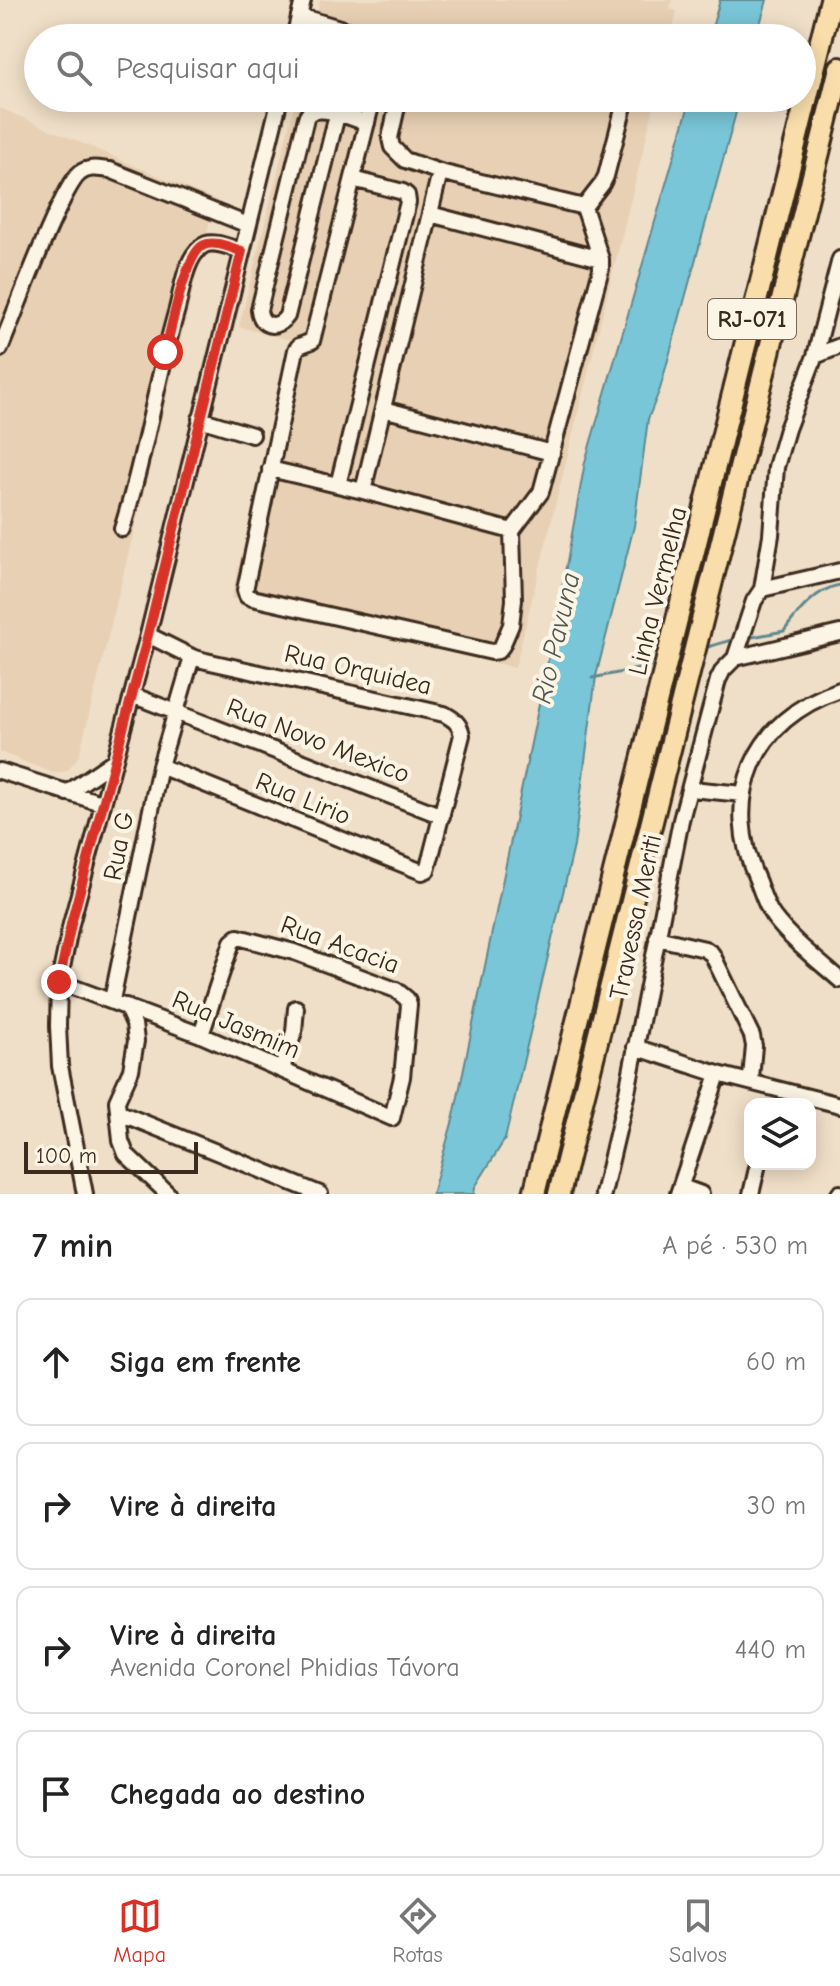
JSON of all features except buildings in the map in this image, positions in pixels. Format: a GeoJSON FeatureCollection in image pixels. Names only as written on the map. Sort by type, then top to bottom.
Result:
{"type":"FeatureCollection","features":[{"type":"Feature","properties":{"kind":"highway","name":"Linha Vermelha"},"geometry":{"type":"LineString","coordinates":[[816,60],[831,0]]}},
{"type":"Feature","properties":{"kind":"highway","name":"Linha Vermelha"},"geometry":{"type":"LineString","coordinates":[[559,1194],[840,68]]}},
{"type":"Feature","properties":{"kind":"highway","name":"Linha Vermelha"},"geometry":{"type":"LineString","coordinates":[[534,1194],[803,112]]}},
{"type":"Feature","properties":{"kind":"street"},"geometry":{"type":"LineString","coordinates":[[298,24],[303,0]]}},
{"type":"Feature","properties":{"kind":"street"},"geometry":{"type":"LineString","coordinates":[[85,1194],[60,1066],[59,982],[101,803],[148,635],[276,112]]}},
{"type":"Feature","properties":{"kind":"street"},"geometry":{"type":"LineString","coordinates":[[311,112],[306,118],[259,310],[265,323],[274,326],[282,323],[287,316],[337,115]]}},
{"type":"Feature","properties":{"kind":"street"},"geometry":{"type":"LineString","coordinates":[[323,112],[367,123]]}},
{"type":"Feature","properties":{"kind":"street"},"geometry":{"type":"LineString","coordinates":[[370,112],[312,341],[296,350],[245,590],[247,596],[498,651],[511,625],[514,609],[512,531],[541,492],[601,269],[601,259],[584,207]]}},
{"type":"Feature","properties":{"kind":"street"},"geometry":{"type":"LineString","coordinates":[[395,112],[391,129],[392,147],[405,160],[440,172],[584,207]]}},
{"type":"Feature","properties":{"kind":"street"},"geometry":{"type":"LineString","coordinates":[[584,207],[606,176],[622,112]]}},
{"type":"Feature","properties":{"kind":"street"},"geometry":{"type":"LineString","coordinates":[[0,349],[57,212],[73,180],[81,172],[93,167],[110,170],[248,225]]}},
{"type":"Feature","properties":{"kind":"street"},"geometry":{"type":"LineString","coordinates":[[363,491],[440,172]]}},
{"type":"Feature","properties":{"kind":"street"},"geometry":{"type":"LineString","coordinates":[[338,485],[408,202],[403,192],[353,179]]}},
{"type":"Feature","properties":{"kind":"street"},"geometry":{"type":"LineString","coordinates":[[430,214],[601,259]]}},
{"type":"Feature","properties":{"kind":"street"},"geometry":{"type":"LineString","coordinates":[[122,529],[189,266],[199,248],[206,244],[242,251]]}},
{"type":"Feature","properties":{"kind":"street","name":"Travessa Meriti"},"geometry":{"type":"LineString","coordinates":[[603,1194],[681,820],[718,680],[737,652],[754,601],[762,589],[771,535],[776,467],[815,356],[840,259]]}},
{"type":"Feature","properties":{"kind":"street"},"geometry":{"type":"LineString","coordinates":[[815,356],[840,346]]}},
{"type":"Feature","properties":{"kind":"street"},"geometry":{"type":"LineString","coordinates":[[383,409],[552,453]]}},
{"type":"Feature","properties":{"kind":"street"},"geometry":{"type":"LineString","coordinates":[[200,419],[252,435]]}},
{"type":"Feature","properties":{"kind":"street"},"geometry":{"type":"LineString","coordinates":[[270,469],[512,531]]}},
{"type":"Feature","properties":{"kind":"street"},"geometry":{"type":"LineString","coordinates":[[762,589],[840,571]]}},
{"type":"Feature","properties":{"kind":"street"},"geometry":{"type":"LineString","coordinates":[[737,652],[840,633]]}},
{"type":"Feature","properties":{"kind":"street","name":"Rua Orquidea"},"geometry":{"type":"LineString","coordinates":[[148,635],[192,657],[436,712],[454,719],[462,735],[427,870]]}},
{"type":"Feature","properties":{"kind":"street","name":"Rua G"},"geometry":{"type":"LineString","coordinates":[[119,1003],[160,766],[192,657]]}},
{"type":"Feature","properties":{"kind":"street"},"geometry":{"type":"LineString","coordinates":[[840,690],[804,704],[759,750],[743,794],[742,832],[753,871],[772,915],[840,980]]}},
{"type":"Feature","properties":{"kind":"street"},"geometry":{"type":"LineString","coordinates":[[132,695],[175,711]]}},
{"type":"Feature","properties":{"kind":"street","name":"Rua Novo Mexico"},"geometry":{"type":"LineString","coordinates":[[175,711],[442,816]]}},
{"type":"Feature","properties":{"kind":"street"},"geometry":{"type":"LineString","coordinates":[[67,793],[112,762]]}},
{"type":"Feature","properties":{"kind":"street","name":"Rua Lirio"},"geometry":{"type":"LineString","coordinates":[[160,766],[401,865],[422,872],[427,870]]}},
{"type":"Feature","properties":{"kind":"street"},"geometry":{"type":"LineString","coordinates":[[0,771],[101,803]]}},
{"type":"Feature","properties":{"kind":"street"},"geometry":{"type":"LineString","coordinates":[[691,789],[743,794]]}},
{"type":"Feature","properties":{"kind":"street","name":"Rua Acacia"},"geometry":{"type":"LineString","coordinates":[[201,1035],[232,942],[238,937],[294,952],[396,990],[407,999],[409,1012],[402,1077],[392,1118]]}},
{"type":"Feature","properties":{"kind":"street"},"geometry":{"type":"LineString","coordinates":[[657,938],[705,949],[712,954],[752,1036],[751,1078]]}},
{"type":"Feature","properties":{"kind":"street","name":"Rua Jasmim"},"geometry":{"type":"LineString","coordinates":[[59,982],[201,1035],[392,1118]]}},
{"type":"Feature","properties":{"kind":"street"},"geometry":{"type":"LineString","coordinates":[[119,1003],[134,1024],[136,1041],[131,1070],[117,1101],[121,1141],[126,1154],[168,1194]]}},
{"type":"Feature","properties":{"kind":"street"},"geometry":{"type":"LineString","coordinates":[[282,1069],[294,1032],[296,1008]]}},
{"type":"Feature","properties":{"kind":"street"},"geometry":{"type":"LineString","coordinates":[[635,1047],[718,1074],[774,1097],[840,1105]]}},
{"type":"Feature","properties":{"kind":"street"},"geometry":{"type":"LineString","coordinates":[[701,1194],[680,1191],[718,1074]]}},
{"type":"Feature","properties":{"kind":"street"},"geometry":{"type":"LineString","coordinates":[[120,1113],[320,1194]]}},
{"type":"Feature","properties":{"kind":"street"},"geometry":{"type":"LineString","coordinates":[[751,1194],[757,1170]]}},
{"type":"Feature","properties":{"kind":"street"},"geometry":{"type":"LineString","coordinates":[[149,1175],[150,1194]]}},
{"type":"Feature","properties":{"kind":"shaded area"},"geometry":{"type":"Polygon","coordinates":[[[320,0],[672,0],[670,9],[677,11],[674,24],[314,24],[320,0]]]}},
{"type":"Feature","properties":{"kind":"shaded area"},"geometry":{"type":"Polygon","coordinates":[[[0,108],[215,200],[79,756],[67,771],[53,773],[0,752],[0,108]]]}},
{"type":"Feature","properties":{"kind":"shaded area"},"geometry":{"type":"Polygon","coordinates":[[[293,112],[653,112],[515,668],[231,598],[294,341],[239,327],[293,112]]]}},
{"type":"Feature","properties":{"kind":"water"},"geometry":{"type":"Polygon","coordinates":[[[720,0],[767,0],[760,24],[713,24],[720,0]]]}},
{"type":"Feature","properties":{"kind":"water","name":"Rio Pavuna"},"geometry":{"type":"Polygon","coordinates":[[[687,112],[736,112],[660,389],[648,419],[634,526],[596,676],[574,846],[505,1139],[475,1187],[474,1194],[432,1194],[454,1116],[556,622],[585,462],[687,112]]]}},
{"type":"Feature","properties":{"kind":"waterway"},"geometry":{"type":"LineString","coordinates":[[747,638],[784,631],[816,596],[840,585]]}},
{"type":"Feature","properties":{"kind":"waterway"},"geometry":{"type":"LineString","coordinates":[[704,648],[735,639]]}},
{"type":"Feature","properties":{"kind":"waterway"},"geometry":{"type":"LineString","coordinates":[[592,678],[659,663]]}},
{"type":"Feature","properties":{"kind":"route"},"geometry":{"type":"LineString","coordinates":[[59,982],[101,803],[148,635],[242,251],[210,243],[199,248],[189,266],[165,352]]}}]}
